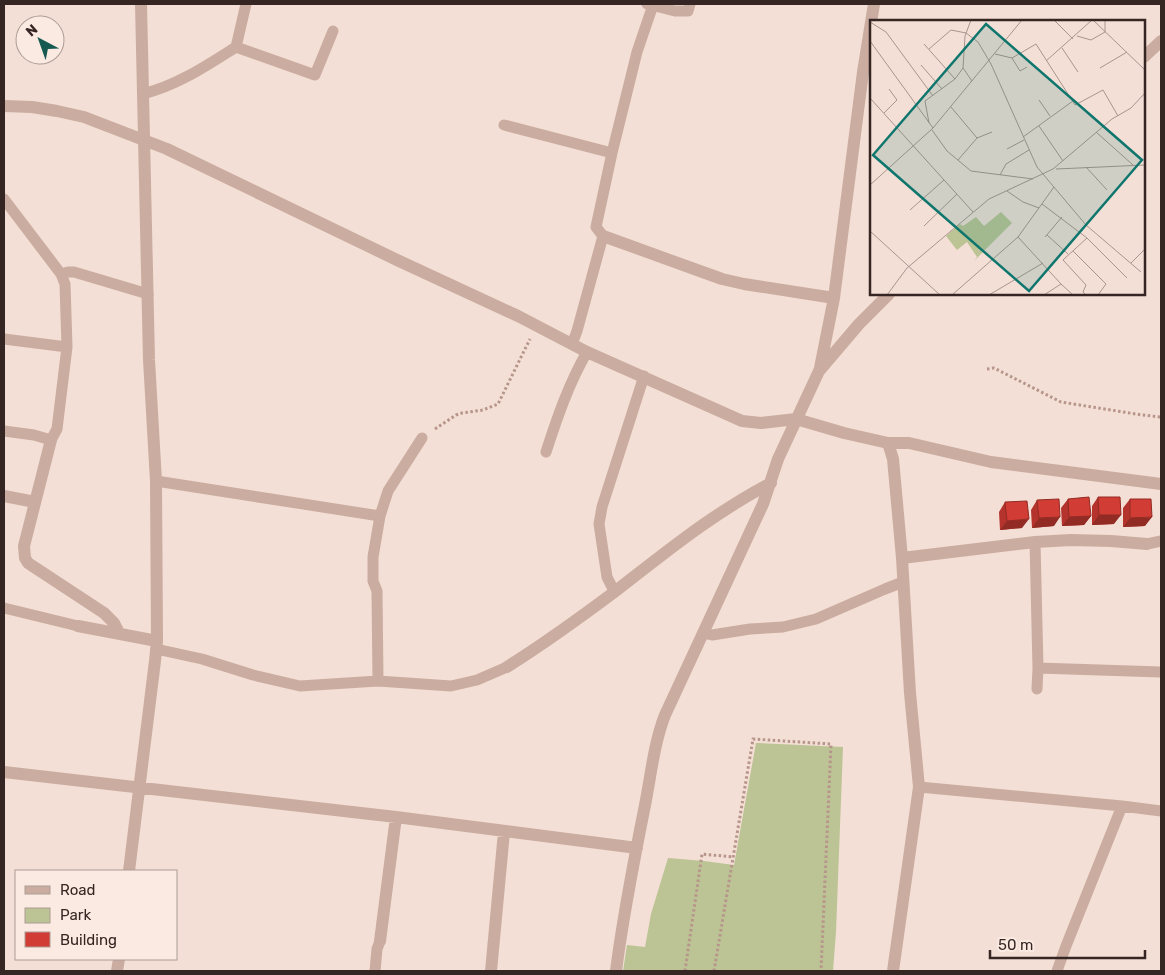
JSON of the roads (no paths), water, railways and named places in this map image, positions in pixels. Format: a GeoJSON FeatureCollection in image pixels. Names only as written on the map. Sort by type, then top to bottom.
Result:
{"type":"FeatureCollection","features":[{"type":"Feature","properties":{"kind":"street"},"geometry":{"type":"LineString","coordinates":[[129,870],[156,645],[156,482],[149,360],[141,4]]}},
{"type":"Feature","properties":{"kind":"street"},"geometry":{"type":"LineString","coordinates":[[872,20],[874,4]]}},
{"type":"Feature","properties":{"kind":"street"},"geometry":{"type":"LineString","coordinates":[[616,971],[661,725],[763,504],[778,459],[819,371],[834,298],[870,35]]}},
{"type":"Feature","properties":{"kind":"street"},"geometry":{"type":"LineString","coordinates":[[1145,55],[1161,41]]}},
{"type":"Feature","properties":{"kind":"street"},"geometry":{"type":"LineString","coordinates":[[4,106],[32,107],[84,117],[167,149],[396,260],[518,316],[587,352],[742,420],[760,423],[796,419],[888,443],[909,443],[991,462],[1161,484]]}},
{"type":"Feature","properties":{"kind":"street"},"geometry":{"type":"LineString","coordinates":[[603,236],[722,279],[834,298]]}},
{"type":"Feature","properties":{"kind":"street"},"geometry":{"type":"LineString","coordinates":[[819,371],[859,324],[888,295]]}},
{"type":"Feature","properties":{"kind":"street"},"geometry":{"type":"LineString","coordinates":[[51,440],[24,546],[25,558],[28,563],[104,613],[114,623],[119,633]]}},
{"type":"Feature","properties":{"kind":"street"},"geometry":{"type":"LineString","coordinates":[[888,443],[893,459],[902,558],[910,693],[919,787],[893,971]]}},
{"type":"Feature","properties":{"kind":"street"},"geometry":{"type":"LineString","coordinates":[[508,668],[555,636],[672,547],[753,492],[771,483]]}},
{"type":"Feature","properties":{"kind":"street"},"geometry":{"type":"LineString","coordinates":[[4,496],[35,502]]}},
{"type":"Feature","properties":{"kind":"street"},"geometry":{"type":"LineString","coordinates":[[902,558],[1035,542],[1071,540],[1147,544]]}},
{"type":"Feature","properties":{"kind":"street"},"geometry":{"type":"LineString","coordinates":[[78,626],[119,633],[156,645]]}},
{"type":"Feature","properties":{"kind":"street"},"geometry":{"type":"LineString","coordinates":[[4,772],[396,817],[637,848]]}},
{"type":"Feature","properties":{"kind":"street"},"geometry":{"type":"LineString","coordinates":[[380,941],[396,817]]}},
{"type":"Feature","properties":{"kind":"street"},"geometry":{"type":"LineString","coordinates":[[491,971],[504,832]]}},
{"type":"Feature","properties":{"kind":"lane"},"geometry":{"type":"LineString","coordinates":[[143,94],[158,90],[194,74],[236,46],[246,4]]}},
{"type":"Feature","properties":{"kind":"lane"},"geometry":{"type":"LineString","coordinates":[[572,344],[603,236],[596,228],[612,153],[650,5],[675,11],[688,11],[690,4]]}},
{"type":"Feature","properties":{"kind":"lane"},"geometry":{"type":"LineString","coordinates":[[236,46],[315,76],[333,32]]}},
{"type":"Feature","properties":{"kind":"lane"},"geometry":{"type":"LineString","coordinates":[[504,125],[612,153]]}},
{"type":"Feature","properties":{"kind":"lane"},"geometry":{"type":"LineString","coordinates":[[4,199],[61,274],[65,284],[68,347],[56,428],[51,440],[34,434],[4,431]]}},
{"type":"Feature","properties":{"kind":"lane"},"geometry":{"type":"LineString","coordinates":[[61,274],[74,272],[148,294]]}},
{"type":"Feature","properties":{"kind":"lane"},"geometry":{"type":"LineString","coordinates":[[4,339],[68,347]]}},
{"type":"Feature","properties":{"kind":"lane"},"geometry":{"type":"LineString","coordinates":[[546,452],[578,368],[587,352]]}},
{"type":"Feature","properties":{"kind":"lane"},"geometry":{"type":"LineString","coordinates":[[614,591],[607,577],[599,524],[602,507],[644,376]]}},
{"type":"Feature","properties":{"kind":"lane"},"geometry":{"type":"LineString","coordinates":[[378,681],[377,591],[373,581],[373,557],[380,516],[388,491],[422,438]]}},
{"type":"Feature","properties":{"kind":"lane"},"geometry":{"type":"LineString","coordinates":[[156,482],[380,516]]}},
{"type":"Feature","properties":{"kind":"lane"},"geometry":{"type":"LineString","coordinates":[[1147,544],[1161,541]]}},
{"type":"Feature","properties":{"kind":"lane"},"geometry":{"type":"LineString","coordinates":[[1035,542],[1037,689]]}},
{"type":"Feature","properties":{"kind":"lane"},"geometry":{"type":"LineString","coordinates":[[703,633],[712,635],[750,629],[783,627],[816,619],[903,582]]}},
{"type":"Feature","properties":{"kind":"lane"},"geometry":{"type":"LineString","coordinates":[[4,608],[78,626]]}},
{"type":"Feature","properties":{"kind":"lane"},"geometry":{"type":"LineString","coordinates":[[156,645],[253,675],[300,686],[378,681],[451,686],[476,680],[508,668]]}},
{"type":"Feature","properties":{"kind":"lane"},"geometry":{"type":"LineString","coordinates":[[1038,668],[1161,672]]}},
{"type":"Feature","properties":{"kind":"lane"},"geometry":{"type":"LineString","coordinates":[[919,787],[1161,811]]}},
{"type":"Feature","properties":{"kind":"lane"},"geometry":{"type":"LineString","coordinates":[[1057,971],[1122,806]]}},
{"type":"Feature","properties":{"kind":"lane"},"geometry":{"type":"LineString","coordinates":[[375,971],[380,941]]}}]}
